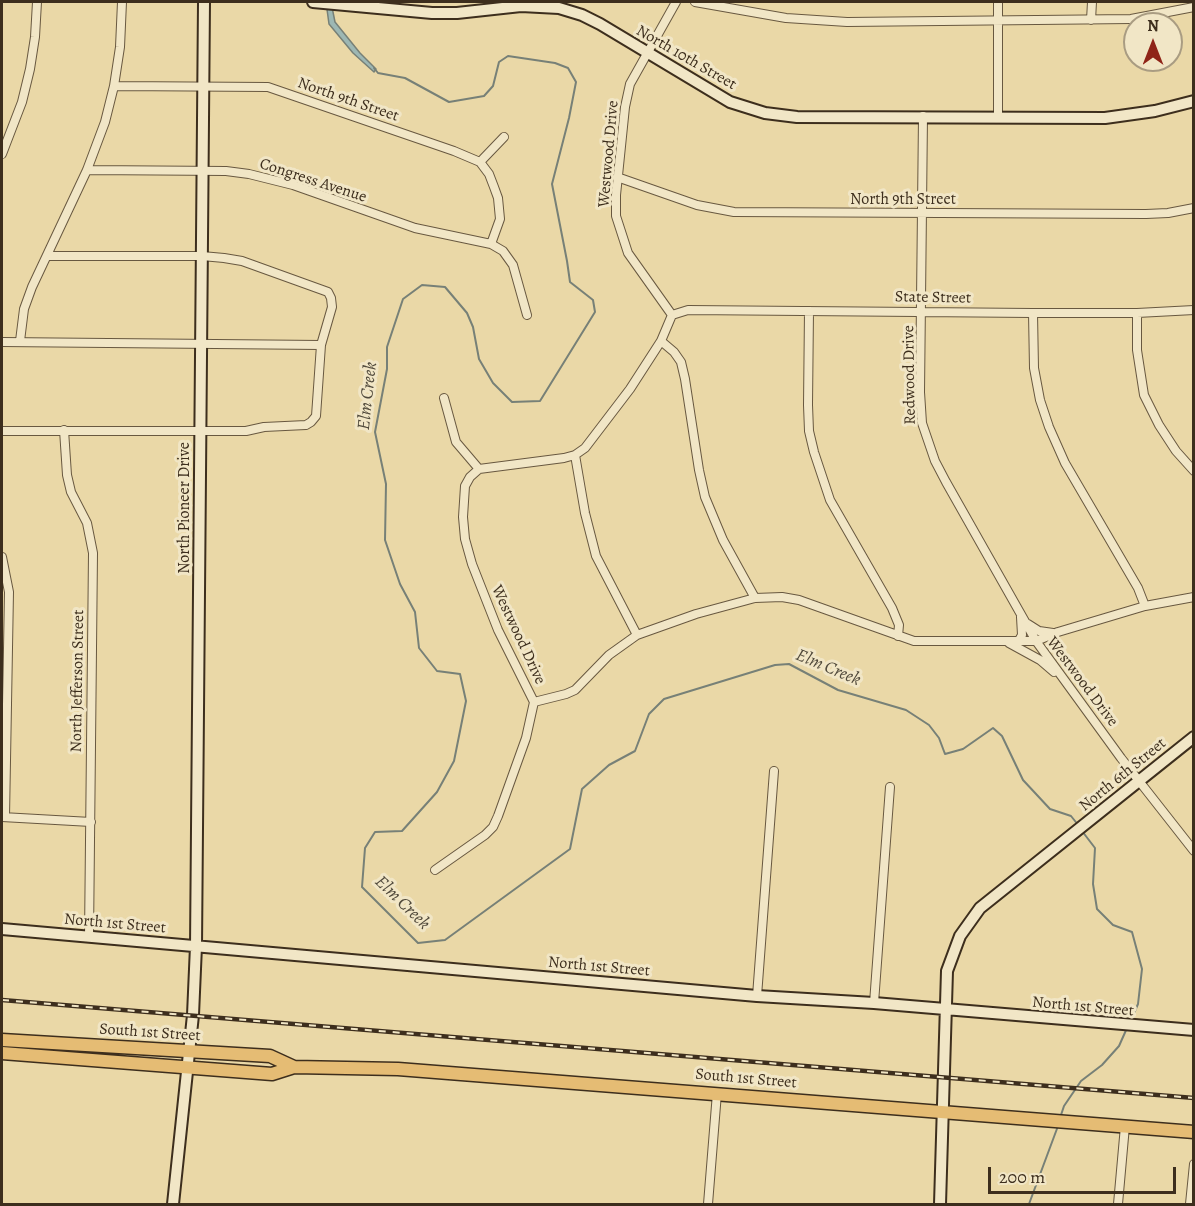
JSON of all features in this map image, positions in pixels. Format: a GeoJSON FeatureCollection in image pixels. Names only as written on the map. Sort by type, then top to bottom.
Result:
{"type":"FeatureCollection","features":[{"type":"Feature","properties":{"kind":"main road","name":"North Pioneer Drive"},"geometry":{"type":"LineString","coordinates":[[173,1204],[193,1015],[196,946],[204,2]]}},
{"type":"Feature","properties":{"kind":"main road","name":"North 10th Street"},"geometry":{"type":"LineString","coordinates":[[314,2],[374,4],[432,13],[457,13],[521,6],[559,8],[582,15],[730,102],[765,113],[797,117],[1105,118],[1155,111],[1194,101]]}},
{"type":"Feature","properties":{"kind":"main road","name":"North 6th Street"},"geometry":{"type":"LineString","coordinates":[[940,1204],[947,971],[960,936],[980,908],[1017,876],[1094,818],[1194,737]]}},
{"type":"Feature","properties":{"kind":"main road","name":"North 1st Street"},"geometry":{"type":"LineString","coordinates":[[2,929],[757,996],[874,1003],[1194,1030]]}},
{"type":"Feature","properties":{"kind":"main road","name":"South 1st Street"},"geometry":{"type":"LineString","coordinates":[[2,1040],[270,1056],[294,1067]]}},
{"type":"Feature","properties":{"kind":"main road","name":"South 1st Street"},"geometry":{"type":"LineString","coordinates":[[2,1053],[272,1074],[294,1067],[390,1069],[1194,1132]]}},
{"type":"Feature","properties":{"kind":"street"},"geometry":{"type":"LineString","coordinates":[[2,154],[22,102],[30,69],[37,2]]}},
{"type":"Feature","properties":{"kind":"street"},"geometry":{"type":"LineString","coordinates":[[20,341],[24,309],[32,288],[87,170],[105,122],[120,48],[122,2]]}},
{"type":"Feature","properties":{"kind":"street","name":"Westwood Drive"},"geometry":{"type":"LineString","coordinates":[[672,315],[628,254],[616,216],[617,177],[625,106],[630,84],[676,2]]}},
{"type":"Feature","properties":{"kind":"street"},"geometry":{"type":"LineString","coordinates":[[694,2],[813,21],[1131,19],[1188,5]]}},
{"type":"Feature","properties":{"kind":"street"},"geometry":{"type":"LineString","coordinates":[[998,2],[998,117]]}},
{"type":"Feature","properties":{"kind":"street"},"geometry":{"type":"LineString","coordinates":[[1092,2],[1092,20]]}},
{"type":"Feature","properties":{"kind":"street","name":"North 9th Street"},"geometry":{"type":"LineString","coordinates":[[114,86],[268,87],[480,162]]}},
{"type":"Feature","properties":{"kind":"street","name":"Redwood Drive"},"geometry":{"type":"LineString","coordinates":[[923,116],[922,423],[938,468],[1036,641]]}},
{"type":"Feature","properties":{"kind":"street"},"geometry":{"type":"LineString","coordinates":[[504,136],[480,162],[489,174],[498,198],[500,219],[491,244],[503,251],[513,265],[527,315]]}},
{"type":"Feature","properties":{"kind":"street","name":"Congress Avenue"},"geometry":{"type":"LineString","coordinates":[[87,170],[226,171],[272,179],[415,228],[491,244]]}},
{"type":"Feature","properties":{"kind":"street","name":"North 9th Street"},"geometry":{"type":"LineString","coordinates":[[617,177],[716,210],[923,214],[1146,214],[1194,208]]}},
{"type":"Feature","properties":{"kind":"street"},"geometry":{"type":"LineString","coordinates":[[2,430],[246,431],[311,422],[316,416],[321,345],[332,307],[328,292],[242,261],[202,256],[48,256]]}},
{"type":"Feature","properties":{"kind":"street","name":"State Street"},"geometry":{"type":"LineString","coordinates":[[672,315],[688,310],[1033,313],[1137,313],[1194,310]]}},
{"type":"Feature","properties":{"kind":"street"},"geometry":{"type":"LineString","coordinates":[[809,311],[808,405],[809,432],[814,452],[830,500],[892,609],[899,625],[898,636]]}},
{"type":"Feature","properties":{"kind":"street"},"geometry":{"type":"LineString","coordinates":[[1033,313],[1034,368],[1040,400],[1049,427],[1065,463],[1138,588],[1145,606]]}},
{"type":"Feature","properties":{"kind":"street"},"geometry":{"type":"LineString","coordinates":[[1137,313],[1137,350],[1144,395],[1176,452],[1194,471]]}},
{"type":"Feature","properties":{"kind":"street"},"geometry":{"type":"LineString","coordinates":[[444,398],[456,442],[479,470],[575,455],[585,448],[630,389],[661,341],[672,315]]}},
{"type":"Feature","properties":{"kind":"street"},"geometry":{"type":"LineString","coordinates":[[661,341],[674,351],[681,362],[705,497],[723,540],[755,598]]}},
{"type":"Feature","properties":{"kind":"street"},"geometry":{"type":"LineString","coordinates":[[2,342],[321,345]]}},
{"type":"Feature","properties":{"kind":"street","name":"North Jefferson Street"},"geometry":{"type":"LineString","coordinates":[[64,430],[69,484],[87,523],[93,553],[89,937]]}},
{"type":"Feature","properties":{"kind":"street"},"geometry":{"type":"LineString","coordinates":[[575,455],[585,513],[596,556],[638,634]]}},
{"type":"Feature","properties":{"kind":"street","name":"Westwood Drive"},"geometry":{"type":"LineString","coordinates":[[479,470],[470,477],[465,486],[463,517],[465,539],[471,564],[487,607],[534,702],[574,690],[609,655],[638,634],[696,614],[755,598],[782,597],[799,600],[898,636],[923,641],[1036,641],[1194,851]]}},
{"type":"Feature","properties":{"kind":"street"},"geometry":{"type":"LineString","coordinates":[[2,557],[9,592],[3,817],[90,822]]}},
{"type":"Feature","properties":{"kind":"street"},"geometry":{"type":"LineString","coordinates":[[1036,641],[1145,606],[1194,597]]}},
{"type":"Feature","properties":{"kind":"street"},"geometry":{"type":"LineString","coordinates":[[1018,642],[1023,631],[1021,612]]}},
{"type":"Feature","properties":{"kind":"street"},"geometry":{"type":"LineString","coordinates":[[1027,624],[1039,631],[1054,634]]}},
{"type":"Feature","properties":{"kind":"street"},"geometry":{"type":"LineString","coordinates":[[1045,654],[1046,644],[1054,634]]}},
{"type":"Feature","properties":{"kind":"street"},"geometry":{"type":"LineString","coordinates":[[1005,641],[1040,660],[1063,678]]}},
{"type":"Feature","properties":{"kind":"street"},"geometry":{"type":"LineString","coordinates":[[435,870],[493,827],[526,738],[534,702]]}},
{"type":"Feature","properties":{"kind":"street"},"geometry":{"type":"LineString","coordinates":[[757,996],[774,771]]}},
{"type":"Feature","properties":{"kind":"street"},"geometry":{"type":"LineString","coordinates":[[874,1003],[890,787]]}},
{"type":"Feature","properties":{"kind":"street"},"geometry":{"type":"LineString","coordinates":[[708,1204],[717,1093]]}},
{"type":"Feature","properties":{"kind":"street"},"geometry":{"type":"LineString","coordinates":[[1118,1204],[1125,1126]]}},
{"type":"Feature","properties":{"kind":"street"},"geometry":{"type":"LineString","coordinates":[[1190,1204],[1194,1164]]}},
{"type":"Feature","properties":{"kind":"water"},"geometry":{"type":"Polygon","coordinates":[[[326,2],[331,2],[335,22],[376,69],[374,72],[353,53],[329,24],[326,2]]]}},
{"type":"Feature","properties":{"kind":"waterway","name":"Elm Creek"},"geometry":{"type":"LineString","coordinates":[[374,68],[378,73],[405,78],[449,102],[484,96],[493,86],[499,62],[508,56],[555,63],[568,68],[576,82],[552,184],[570,282],[593,300],[595,312],[540,401],[512,402],[493,383],[479,359],[473,327],[467,313],[445,287],[422,285],[403,299],[387,347],[387,369],[375,432],[386,484],[385,540],[400,584],[415,612],[419,648],[437,671],[460,674],[466,701],[454,761],[437,792],[402,831],[375,832],[365,848],[362,887],[418,943],[445,940],[570,849],[582,789],[609,765],[635,751],[649,714],[664,699],[775,665],[789,664],[838,690],[906,710],[929,725],[939,738],[945,754],[963,749],[993,728],[1002,736],[1023,780],[1050,809],[1071,816],[1079,826]]}},
{"type":"Feature","properties":{"kind":"waterway","name":"Elm Creek"},"geometry":{"type":"LineString","coordinates":[[1082,831],[1095,848],[1093,884],[1097,909],[1113,925],[1132,932],[1142,969],[1138,1004],[1131,1020]]}},
{"type":"Feature","properties":{"kind":"waterway","name":"Elm Creek"},"geometry":{"type":"LineString","coordinates":[[1060,1118],[1064,1106],[1081,1081],[1102,1065],[1119,1046],[1127,1028]]}},
{"type":"Feature","properties":{"kind":"waterway","name":"Elm Creek"},"geometry":{"type":"LineString","coordinates":[[1029,1204],[1058,1126]]}},
{"type":"Feature","properties":{"kind":"railway"},"geometry":{"type":"LineString","coordinates":[[2,1000],[1194,1098]]}}]}
